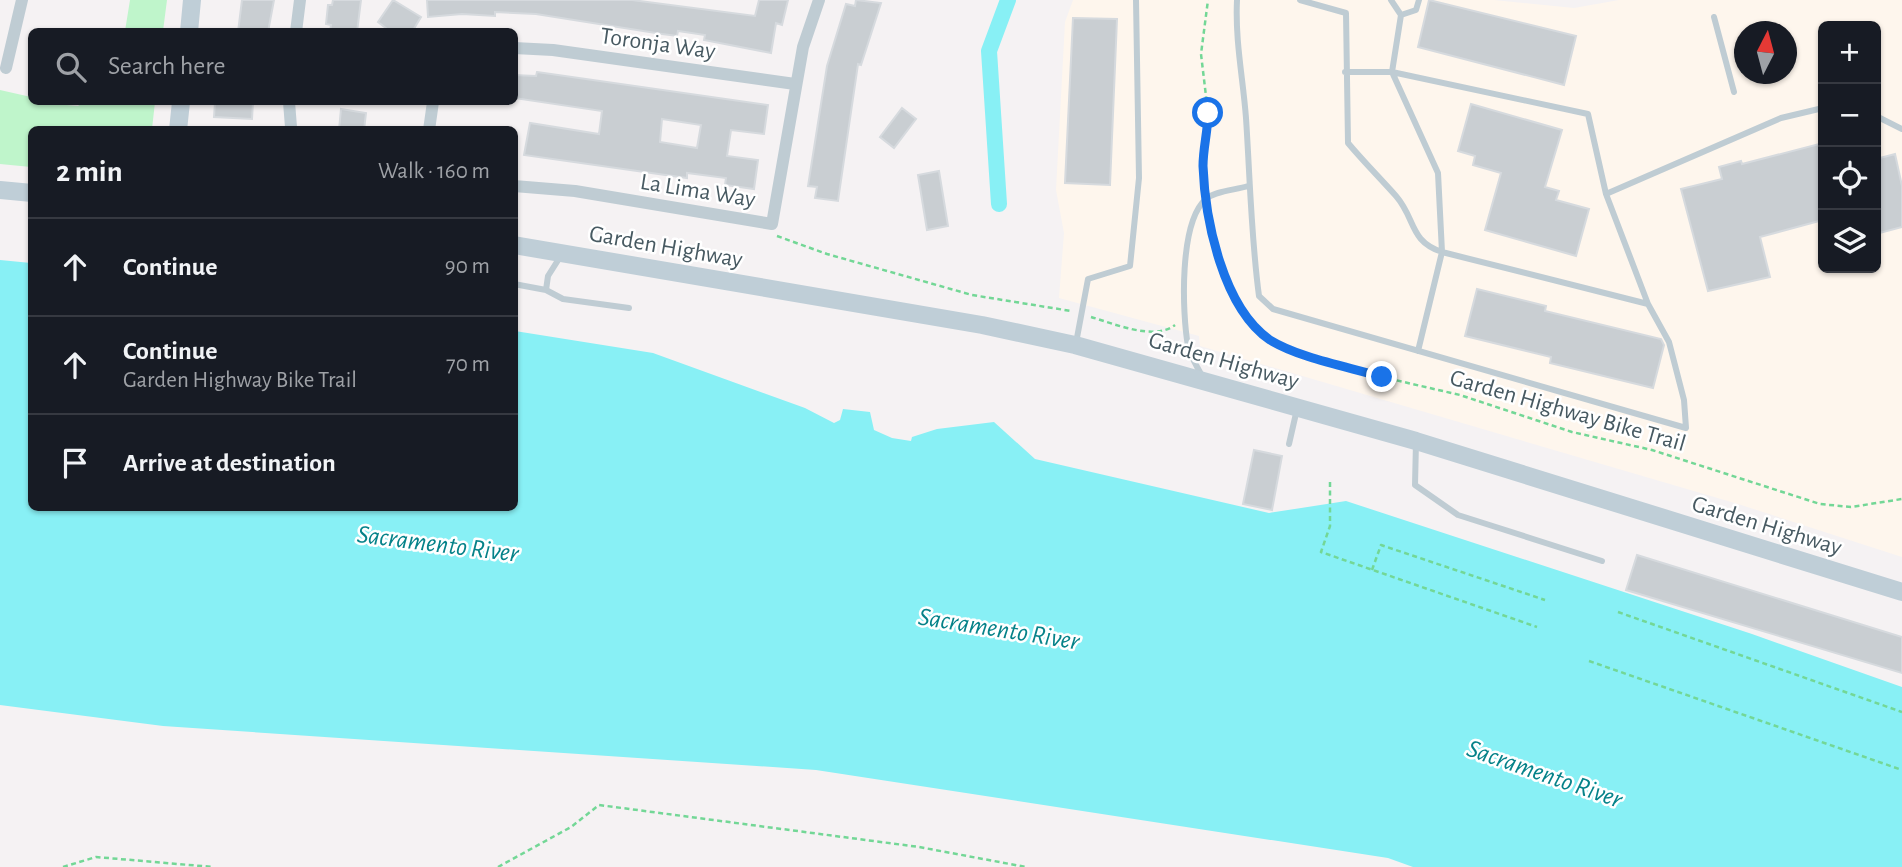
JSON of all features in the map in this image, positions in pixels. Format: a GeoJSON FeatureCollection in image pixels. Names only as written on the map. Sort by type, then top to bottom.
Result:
{"type":"FeatureCollection","features":[{"type":"Feature","properties":{"kind":"main road"},"geometry":{"type":"LineString","coordinates":[[189,28],[192,0]]}},
{"type":"Feature","properties":{"kind":"main road"},"geometry":{"type":"LineString","coordinates":[[178,126],[181,105]]}},
{"type":"Feature","properties":{"kind":"main road"},"geometry":{"type":"LineString","coordinates":[[0,190],[28,193]]}},
{"type":"Feature","properties":{"kind":"main road","name":"Garden Highway"},"geometry":{"type":"LineString","coordinates":[[518,246],[982,325],[1075,345],[1203,379],[1416,442],[1902,593]]}},
{"type":"Feature","properties":{"kind":"street"},"geometry":{"type":"LineString","coordinates":[[6,68],[22,0]]}},
{"type":"Feature","properties":{"kind":"street"},"geometry":{"type":"LineString","coordinates":[[296,28],[300,0]]}},
{"type":"Feature","properties":{"kind":"street","name":"La Lima Way"},"geometry":{"type":"LineString","coordinates":[[518,186],[575,191],[772,224],[795,84],[803,47],[819,0]]}},
{"type":"Feature","properties":{"kind":"street","name":"Toronja Way"},"geometry":{"type":"LineString","coordinates":[[518,48],[553,50],[795,84]]}},
{"type":"Feature","properties":{"kind":"street"},"geometry":{"type":"LineString","coordinates":[[289,105],[291,126]]}},
{"type":"Feature","properties":{"kind":"street"},"geometry":{"type":"LineString","coordinates":[[430,126],[433,105]]}},
{"type":"Feature","properties":{"kind":"lane"},"geometry":{"type":"LineString","coordinates":[[1075,345],[1088,279],[1130,266],[1139,178],[1136,0]]}},
{"type":"Feature","properties":{"kind":"lane"},"geometry":{"type":"LineString","coordinates":[[1237,0],[1237,54],[1246,117],[1248,186],[1259,296],[1273,309],[1686,428],[1684,400],[1669,342],[1648,304],[1606,194],[1588,114],[1392,72],[1345,72]]}},
{"type":"Feature","properties":{"kind":"lane"},"geometry":{"type":"LineString","coordinates":[[1300,0],[1346,13],[1348,143],[1397,197],[1409,216],[1414,233],[1428,247],[1648,304]]}},
{"type":"Feature","properties":{"kind":"lane"},"geometry":{"type":"LineString","coordinates":[[1391,0],[1401,15],[1392,72],[1438,173],[1442,252],[1418,351]]}},
{"type":"Feature","properties":{"kind":"lane"},"geometry":{"type":"LineString","coordinates":[[1401,15],[1416,10],[1419,0]]}},
{"type":"Feature","properties":{"kind":"lane"},"geometry":{"type":"LineString","coordinates":[[1714,18],[1734,92]]}},
{"type":"Feature","properties":{"kind":"lane"},"geometry":{"type":"LineString","coordinates":[[1606,194],[1781,117],[1818,109]]}},
{"type":"Feature","properties":{"kind":"lane"},"geometry":{"type":"LineString","coordinates":[[1881,118],[1902,129]]}},
{"type":"Feature","properties":{"kind":"lane"},"geometry":{"type":"LineString","coordinates":[[1203,379],[1188,349],[1185,318],[1187,246],[1192,218],[1207,198],[1248,186]]}},
{"type":"Feature","properties":{"kind":"lane"},"geometry":{"type":"LineString","coordinates":[[545,290],[548,276],[563,253]]}},
{"type":"Feature","properties":{"kind":"lane"},"geometry":{"type":"LineString","coordinates":[[518,285],[545,290],[564,299],[629,308]]}},
{"type":"Feature","properties":{"kind":"lane"},"geometry":{"type":"LineString","coordinates":[[1289,444],[1297,407]]}},
{"type":"Feature","properties":{"kind":"lane"},"geometry":{"type":"LineString","coordinates":[[1416,442],[1415,485],[1458,515],[1602,561]]}},
{"type":"Feature","properties":{"kind":"path","name":"Garden Highway Bike Trail"},"geometry":{"type":"LineString","coordinates":[[1208,0],[1201,54],[1208,113],[1203,167],[1207,198],[1223,275],[1238,307],[1271,340],[1291,349],[1382,377],[1460,395],[1572,432],[1652,450],[1820,504],[1851,507],[1902,499]]}},
{"type":"Feature","properties":{"kind":"path"},"geometry":{"type":"LineString","coordinates":[[772,224],[778,239],[972,295],[1082,314],[1135,329],[1167,331],[1185,318]]}},
{"type":"Feature","properties":{"kind":"path"},"geometry":{"type":"LineString","coordinates":[[1330,482],[1330,526],[1321,552],[1537,627]]}},
{"type":"Feature","properties":{"kind":"path"},"geometry":{"type":"LineString","coordinates":[[1372,570],[1381,545],[1545,600]]}},
{"type":"Feature","properties":{"kind":"path"},"geometry":{"type":"LineString","coordinates":[[1618,612],[1902,712]]}},
{"type":"Feature","properties":{"kind":"path"},"geometry":{"type":"LineString","coordinates":[[1589,661],[1902,770]]}},
{"type":"Feature","properties":{"kind":"path"},"geometry":{"type":"LineString","coordinates":[[498,867],[571,827],[600,805],[919,847],[1026,867]]}},
{"type":"Feature","properties":{"kind":"path"},"geometry":{"type":"LineString","coordinates":[[63,867],[96,857],[213,867]]}},
{"type":"Feature","properties":{"kind":"shaded area"},"geometry":{"type":"Polygon","coordinates":[[[1073,0],[1494,0],[1574,8],[1619,0],[1902,0],[1902,557],[1738,504],[1200,346],[1199,336],[1059,298],[1064,233],[1056,190],[1065,22],[1073,0]]]}},
{"type":"Feature","properties":{"kind":"green space"},"geometry":{"type":"Polygon","coordinates":[[[130,0],[167,0],[163,28],[125,28],[130,0]]]}},
{"type":"Feature","properties":{"kind":"green space"},"geometry":{"type":"Polygon","coordinates":[[[0,90],[28,96],[28,105],[155,105],[152,126],[28,126],[28,167],[0,164],[0,90]]]}},
{"type":"Feature","properties":{"kind":"water","name":"Sacramento River"},"geometry":{"type":"Polygon","coordinates":[[[0,260],[28,263],[28,511],[518,511],[518,331],[653,353],[805,408],[834,423],[840,420],[843,409],[870,412],[874,430],[892,438],[911,441],[912,437],[937,429],[994,422],[1035,459],[1269,513],[1346,501],[1752,634],[1902,687],[1902,867],[1413,867],[1388,858],[816,770],[163,726],[0,705],[0,260]]]}},
{"type":"Feature","properties":{"kind":"building"},"geometry":{"type":"Polygon","coordinates":[[[242,0],[274,0],[269,28],[238,28],[242,0]]]}},
{"type":"Feature","properties":{"kind":"building"},"geometry":{"type":"Polygon","coordinates":[[[333,0],[361,0],[358,28],[331,28],[331,25],[326,24],[328,5],[332,5],[333,0]]]}},
{"type":"Feature","properties":{"kind":"building"},"geometry":{"type":"Polygon","coordinates":[[[393,0],[421,17],[414,28],[386,28],[378,22],[393,0]]]}},
{"type":"Feature","properties":{"kind":"building"},"geometry":{"type":"Polygon","coordinates":[[[427,0],[632,0],[755,16],[759,0],[788,0],[782,25],[776,23],[771,53],[704,40],[705,35],[678,31],[677,36],[536,14],[495,12],[495,16],[462,14],[428,17],[427,0]]]}},
{"type":"Feature","properties":{"kind":"building"},"geometry":{"type":"Polygon","coordinates":[[[856,0],[881,3],[861,65],[858,64],[838,201],[815,198],[817,187],[808,186],[827,66],[846,4],[855,6],[856,0]]]}},
{"type":"Feature","properties":{"kind":"building"},"geometry":{"type":"Polygon","coordinates":[[[1429,0],[1576,36],[1564,85],[1418,47],[1429,0]]]}},
{"type":"Feature","properties":{"kind":"building"},"geometry":{"type":"Polygon","coordinates":[[[1073,18],[1117,19],[1110,185],[1065,183],[1073,18]]]}},
{"type":"Feature","properties":{"kind":"building"},"geometry":{"type":"Polygon","coordinates":[[[537,72],[768,105],[764,134],[731,130],[727,156],[758,160],[754,189],[725,185],[726,178],[687,173],[687,178],[524,155],[530,123],[599,134],[602,111],[518,99],[518,75],[536,76],[537,72]],[[662,119],[660,142],[697,148],[701,125],[662,119]]]}},
{"type":"Feature","properties":{"kind":"building"},"geometry":{"type":"Polygon","coordinates":[[[1471,104],[1562,130],[1545,187],[1559,191],[1556,200],[1589,209],[1576,256],[1485,230],[1501,173],[1473,165],[1475,156],[1458,151],[1471,104]]]}},
{"type":"Feature","properties":{"kind":"building"},"geometry":{"type":"Polygon","coordinates":[[[215,105],[253,105],[252,119],[214,117],[215,105]]]}},
{"type":"Feature","properties":{"kind":"building"},"geometry":{"type":"Polygon","coordinates":[[[902,108],[916,119],[894,148],[880,137],[902,108]]]}},
{"type":"Feature","properties":{"kind":"building"},"geometry":{"type":"Polygon","coordinates":[[[341,109],[366,113],[364,126],[339,126],[341,109]]]}},
{"type":"Feature","properties":{"kind":"building"},"geometry":{"type":"Polygon","coordinates":[[[1818,144],[1818,221],[1760,237],[1770,277],[1708,291],[1681,189],[1722,179],[1719,167],[1741,161],[1742,164],[1818,144]]]}},
{"type":"Feature","properties":{"kind":"building"},"geometry":{"type":"Polygon","coordinates":[[[1895,154],[1902,186],[1902,227],[1881,233],[1881,210],[1881,158],[1895,154]]]}},
{"type":"Feature","properties":{"kind":"building"},"geometry":{"type":"Polygon","coordinates":[[[939,171],[948,226],[927,230],[918,175],[939,171]]]}},
{"type":"Feature","properties":{"kind":"building"},"geometry":{"type":"Polygon","coordinates":[[[1477,289],[1546,306],[1545,311],[1661,339],[1664,345],[1653,388],[1550,363],[1551,357],[1465,336],[1477,289]]]}},
{"type":"Feature","properties":{"kind":"building"},"geometry":{"type":"Polygon","coordinates":[[[1254,450],[1282,456],[1272,510],[1243,504],[1254,450]]]}},
{"type":"Feature","properties":{"kind":"building"},"geometry":{"type":"Polygon","coordinates":[[[1637,555],[1902,637],[1902,673],[1626,590],[1637,555]]]}},
{"type":"Feature","properties":{"kind":"waterway"},"geometry":{"type":"LineString","coordinates":[[999,204],[989,51],[1008,0]]}},
{"type":"Feature","properties":{"kind":"route"},"geometry":{"type":"LineString","coordinates":[[1208,113],[1203,167],[1206,189],[1223,275],[1238,307],[1271,340],[1291,349],[1382,377]]}}]}
